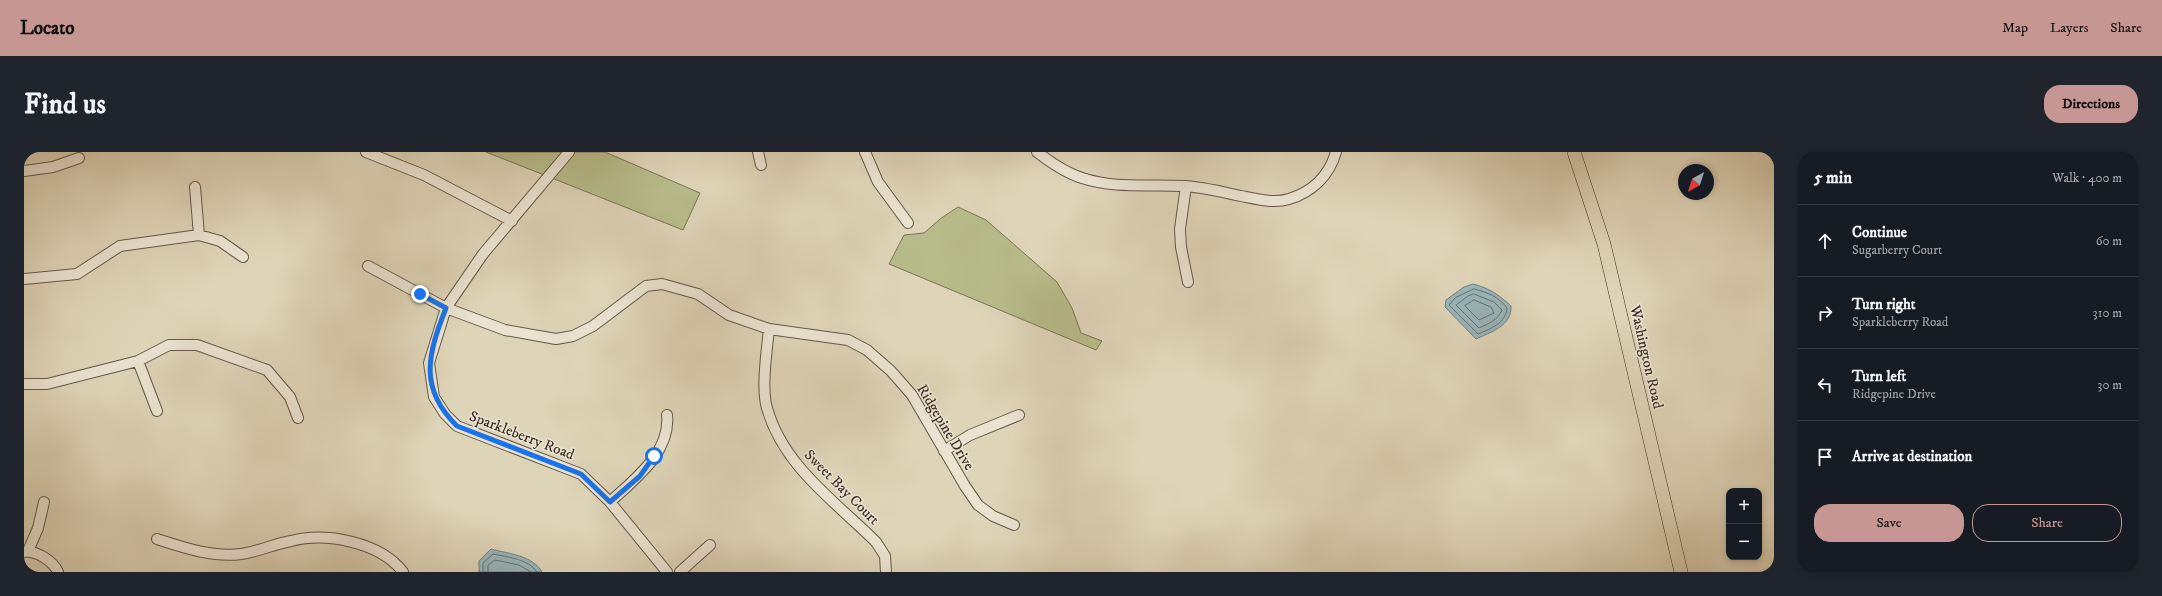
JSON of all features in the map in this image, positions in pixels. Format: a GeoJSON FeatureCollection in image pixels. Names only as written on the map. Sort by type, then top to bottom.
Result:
{"type":"FeatureCollection","features":[{"type":"Feature","properties":{"kind":"main road","name":"Washington Road"},"geometry":{"type":"LineString","coordinates":[[1574,152],[1604,244],[1681,572]]}},
{"type":"Feature","properties":{"kind":"street"},"geometry":{"type":"LineString","coordinates":[[366,152],[424,175],[512,221]]}},
{"type":"Feature","properties":{"kind":"street","name":"Sparkleberry Road"},"geometry":{"type":"LineString","coordinates":[[569,152],[483,254],[446,308],[429,363],[434,397],[445,414],[457,426],[581,474],[610,502],[667,572]]}},
{"type":"Feature","properties":{"kind":"street"},"geometry":{"type":"LineString","coordinates":[[758,152],[761,165]]}},
{"type":"Feature","properties":{"kind":"street"},"geometry":{"type":"LineString","coordinates":[[865,152],[878,182],[908,223]]}},
{"type":"Feature","properties":{"kind":"street"},"geometry":{"type":"LineString","coordinates":[[1037,152],[1048,161],[1081,178],[1113,186],[1186,186],[1264,201],[1287,200],[1307,192],[1320,181],[1329,169],[1336,152]]}},
{"type":"Feature","properties":{"kind":"street"},"geometry":{"type":"LineString","coordinates":[[24,171],[53,167],[79,158]]}},
{"type":"Feature","properties":{"kind":"street"},"geometry":{"type":"LineString","coordinates":[[1186,186],[1180,229],[1181,247],[1188,282]]}},
{"type":"Feature","properties":{"kind":"street"},"geometry":{"type":"LineString","coordinates":[[195,187],[199,235]]}},
{"type":"Feature","properties":{"kind":"street"},"geometry":{"type":"LineString","coordinates":[[24,279],[77,274],[120,246],[199,235],[220,242],[243,257]]}},
{"type":"Feature","properties":{"kind":"street","name":"Ridgepine Drive"},"geometry":{"type":"LineString","coordinates":[[368,266],[446,308],[505,330],[556,339],[573,336],[593,326],[646,286],[662,284],[698,294],[729,315],[769,329],[848,340],[867,350],[891,372],[912,395],[944,451],[978,505],[993,516],[1014,525]]}},
{"type":"Feature","properties":{"kind":"street","name":"Sweet Bay Court"},"geometry":{"type":"LineString","coordinates":[[769,329],[765,363],[766,407],[781,442],[800,469],[876,542],[886,556],[886,572]]}},
{"type":"Feature","properties":{"kind":"street"},"geometry":{"type":"LineString","coordinates":[[24,384],[47,384],[138,361],[169,346],[196,345],[267,370],[290,397],[298,418]]}},
{"type":"Feature","properties":{"kind":"street"},"geometry":{"type":"LineString","coordinates":[[138,361],[157,411]]}},
{"type":"Feature","properties":{"kind":"street"},"geometry":{"type":"LineString","coordinates":[[610,502],[640,476],[661,447],[668,428],[667,415]]}},
{"type":"Feature","properties":{"kind":"street"},"geometry":{"type":"LineString","coordinates":[[944,451],[970,435],[1019,415]]}},
{"type":"Feature","properties":{"kind":"street"},"geometry":{"type":"LineString","coordinates":[[44,502],[38,528],[26,552],[42,556],[58,572]]}},
{"type":"Feature","properties":{"kind":"street"},"geometry":{"type":"LineString","coordinates":[[157,539],[209,553],[240,555],[292,540],[336,538],[375,548],[403,572]]}},
{"type":"Feature","properties":{"kind":"street"},"geometry":{"type":"LineString","coordinates":[[680,572],[710,545]]}},
{"type":"Feature","properties":{"kind":"green space"},"geometry":{"type":"Polygon","coordinates":[[[486,152],[605,152],[700,193],[683,230],[486,152]]]}},
{"type":"Feature","properties":{"kind":"green space"},"geometry":{"type":"Polygon","coordinates":[[[958,207],[986,220],[1057,282],[1072,308],[1081,333],[1102,341],[1096,350],[889,264],[904,235],[924,233],[940,219],[958,207]]]}},
{"type":"Feature","properties":{"kind":"water"},"geometry":{"type":"Polygon","coordinates":[[[1473,284],[1494,292],[1511,306],[1508,319],[1500,327],[1476,339],[1445,307],[1446,300],[1464,287],[1473,284]]]}},
{"type":"Feature","properties":{"kind":"water"},"geometry":{"type":"Polygon","coordinates":[[[491,549],[520,556],[538,566],[542,572],[479,572],[479,561],[491,549]]]}},
{"type":"Feature","properties":{"kind":"route"},"geometry":{"type":"LineString","coordinates":[[420,294],[446,308],[439,326],[429,363],[434,397],[445,414],[457,426],[510,448],[581,474],[610,502],[640,476],[654,456]]}}]}
